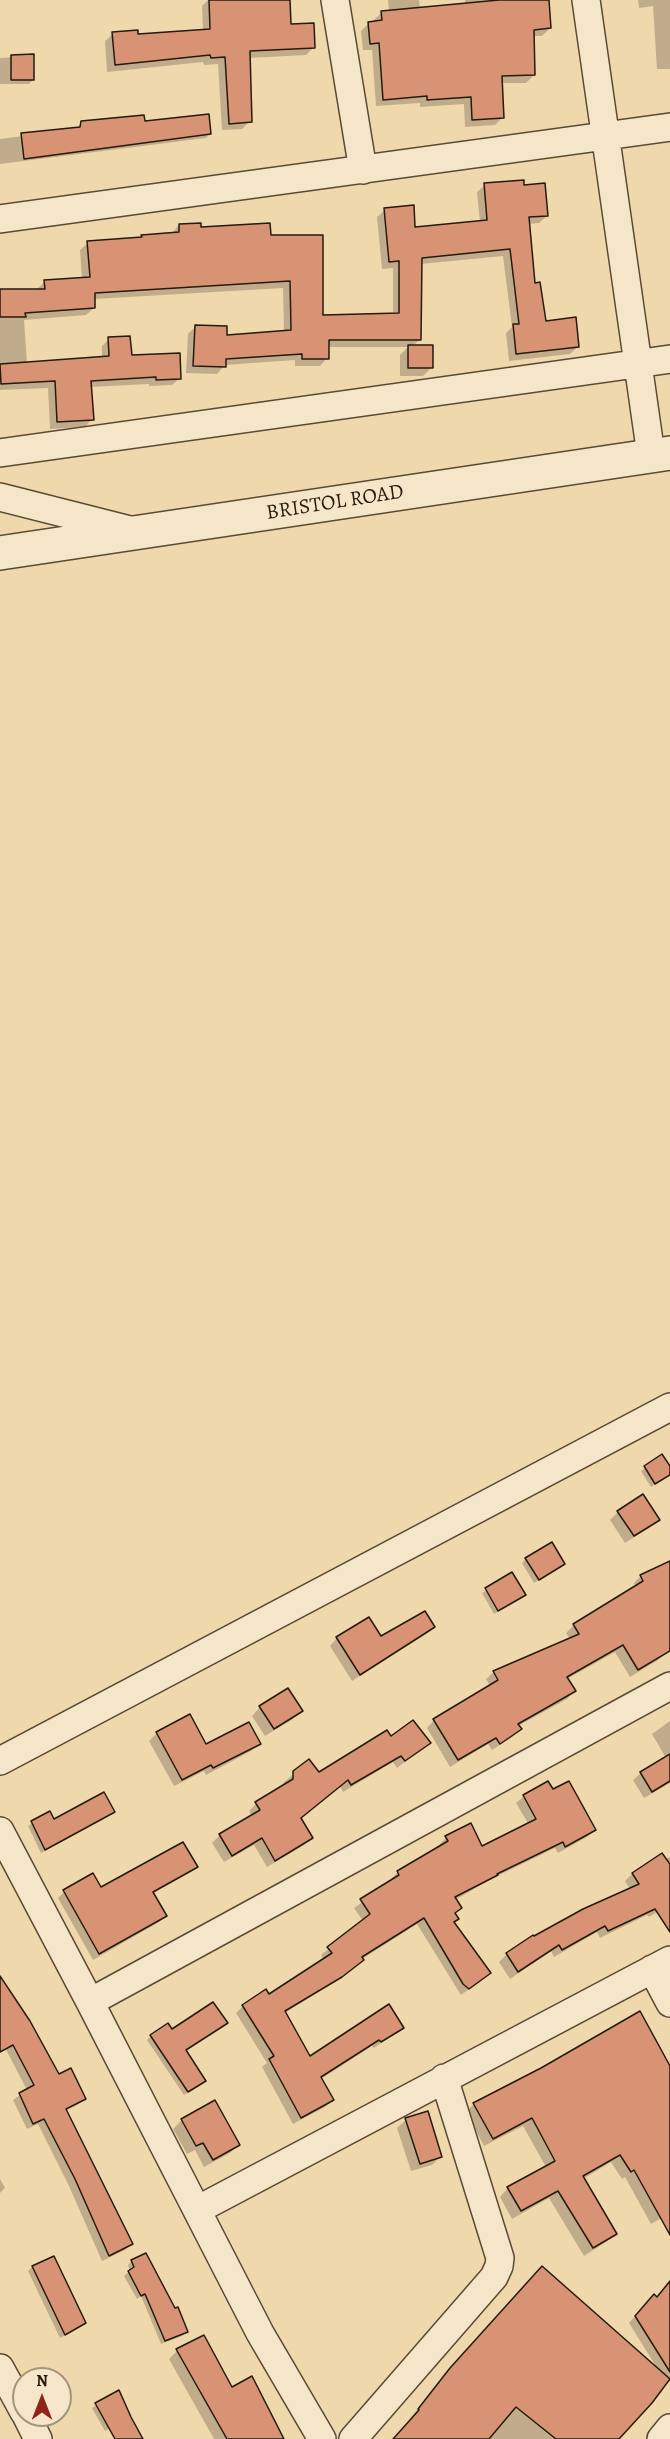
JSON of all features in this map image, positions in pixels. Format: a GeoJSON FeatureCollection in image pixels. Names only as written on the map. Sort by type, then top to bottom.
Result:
{"type":"FeatureCollection","features":[{"type":"Feature","properties":{"kind":"street"},"geometry":{"type":"LineString","coordinates":[[335,0],[363,170]]}},
{"type":"Feature","properties":{"kind":"street"},"geometry":{"type":"LineString","coordinates":[[586,0],[637,363],[661,454]]}},
{"type":"Feature","properties":{"kind":"street"},"geometry":{"type":"LineString","coordinates":[[0,219],[670,127]]}},
{"type":"Feature","properties":{"kind":"street"},"geometry":{"type":"LineString","coordinates":[[0,453],[670,359]]}},
{"type":"Feature","properties":{"kind":"street","name":"BRISTOL ROAD"},"geometry":{"type":"LineString","coordinates":[[0,553],[661,454]]}},
{"type":"Feature","properties":{"kind":"street"},"geometry":{"type":"LineString","coordinates":[[0,497],[138,532]]}},
{"type":"Feature","properties":{"kind":"street"},"geometry":{"type":"LineString","coordinates":[[0,1761],[670,1407]]}},
{"type":"Feature","properties":{"kind":"street"},"geometry":{"type":"LineString","coordinates":[[90,2001],[670,1686]]}},
{"type":"Feature","properties":{"kind":"street"},"geometry":{"type":"LineString","coordinates":[[0,1831],[260,2333],[322,2439]]}},
{"type":"Feature","properties":{"kind":"street"},"geometry":{"type":"LineString","coordinates":[[197,2210],[661,1965],[670,2003]]}},
{"type":"Feature","properties":{"kind":"street"},"geometry":{"type":"LineString","coordinates":[[353,2439],[494,2277],[499,2266],[500,2258],[444,2078]]}},
{"type":"Feature","properties":{"kind":"street"},"geometry":{"type":"LineString","coordinates":[[0,2368],[12,2390]]}},
{"type":"Feature","properties":{"kind":"street"},"geometry":{"type":"LineString","coordinates":[[661,2439],[670,2428]]}},
{"type":"Feature","properties":{"kind":"building"},"geometry":{"type":"Polygon","coordinates":[[[209,0],[290,0],[291,24],[314,23],[315,48],[250,51],[252,122],[229,124],[225,57],[211,58],[210,55],[115,65],[112,32],[138,30],[138,34],[210,29],[209,0]]]}},
{"type":"Feature","properties":{"kind":"building"},"geometry":{"type":"Polygon","coordinates":[[[499,0],[549,0],[551,28],[534,30],[535,75],[502,76],[504,118],[472,120],[471,97],[427,100],[427,96],[383,100],[379,43],[370,44],[368,22],[382,20],[381,11],[499,0]]]}},
{"type":"Feature","properties":{"kind":"building"},"geometry":{"type":"Polygon","coordinates":[[[34,54],[34,80],[11,80],[11,55],[34,54]]]}},
{"type":"Feature","properties":{"kind":"building"},"geometry":{"type":"Polygon","coordinates":[[[209,114],[211,134],[24,159],[21,133],[80,127],[81,121],[144,115],[145,121],[209,114]]]}},
{"type":"Feature","properties":{"kind":"building"},"geometry":{"type":"Polygon","coordinates":[[[524,180],[524,185],[545,183],[548,216],[529,217],[535,283],[540,282],[546,321],[576,317],[579,347],[516,354],[513,324],[519,324],[510,249],[422,258],[421,340],[329,340],[329,359],[302,359],[302,354],[226,359],[226,367],[193,366],[195,325],[227,326],[227,335],[291,330],[290,281],[95,293],[95,308],[25,313],[26,317],[0,317],[0,289],[45,289],[44,280],[90,277],[87,241],[179,232],[179,224],[201,223],[201,227],[270,223],[271,235],[323,235],[323,315],[399,313],[399,261],[389,262],[384,208],[414,205],[415,227],[487,220],[484,183],[524,180]]]}},
{"type":"Feature","properties":{"kind":"building"},"geometry":{"type":"Polygon","coordinates":[[[130,336],[132,355],[180,353],[181,379],[156,380],[156,377],[91,381],[94,420],[57,422],[55,381],[1,384],[0,364],[109,356],[108,337],[130,336]]]}},
{"type":"Feature","properties":{"kind":"building"},"geometry":{"type":"Polygon","coordinates":[[[408,345],[433,345],[433,368],[408,368],[408,345]]]}},
{"type":"Feature","properties":{"kind":"building"},"geometry":{"type":"Polygon","coordinates":[[[662,1454],[670,1466],[670,1475],[655,1484],[644,1466],[662,1454]]]}},
{"type":"Feature","properties":{"kind":"building"},"geometry":{"type":"Polygon","coordinates":[[[643,1494],[660,1520],[634,1536],[617,1511],[643,1494]]]}},
{"type":"Feature","properties":{"kind":"building"},"geometry":{"type":"Polygon","coordinates":[[[552,1542],[565,1564],[539,1580],[525,1558],[552,1542]]]}},
{"type":"Feature","properties":{"kind":"building"},"geometry":{"type":"Polygon","coordinates":[[[670,1561],[670,1651],[638,1670],[623,1645],[567,1677],[576,1691],[518,1724],[522,1729],[500,1744],[496,1738],[458,1760],[433,1719],[498,1680],[493,1671],[579,1634],[573,1624],[643,1581],[640,1575],[670,1561]]]}},
{"type":"Feature","properties":{"kind":"building"},"geometry":{"type":"Polygon","coordinates":[[[512,1572],[526,1595],[498,1611],[485,1588],[512,1572]]]}},
{"type":"Feature","properties":{"kind":"building"},"geometry":{"type":"Polygon","coordinates":[[[425,1611],[435,1627],[360,1675],[336,1637],[369,1617],[381,1636],[425,1611]]]}},
{"type":"Feature","properties":{"kind":"building"},"geometry":{"type":"Polygon","coordinates":[[[288,1688],[303,1711],[274,1729],[259,1706],[288,1688]]]}},
{"type":"Feature","properties":{"kind":"building"},"geometry":{"type":"Polygon","coordinates":[[[190,1714],[206,1744],[249,1722],[261,1744],[213,1768],[211,1765],[182,1780],[156,1732],[190,1714]]]}},
{"type":"Feature","properties":{"kind":"building"},"geometry":{"type":"Polygon","coordinates":[[[413,1720],[431,1743],[405,1761],[401,1756],[351,1785],[348,1780],[301,1818],[313,1838],[275,1861],[262,1838],[232,1856],[219,1834],[260,1810],[255,1802],[293,1779],[293,1771],[309,1759],[319,1772],[387,1730],[391,1736],[413,1720]]]}},
{"type":"Feature","properties":{"kind":"building"},"geometry":{"type":"Polygon","coordinates":[[[670,1754],[670,1781],[652,1792],[640,1772],[670,1754]]]}},
{"type":"Feature","properties":{"kind":"building"},"geometry":{"type":"Polygon","coordinates":[[[548,1781],[553,1789],[569,1781],[596,1830],[565,1847],[563,1842],[455,1897],[462,1908],[455,1913],[459,1919],[454,1922],[491,1973],[469,1989],[463,1984],[424,1918],[362,1957],[364,1960],[342,1977],[285,2011],[310,2056],[389,2004],[404,2028],[381,2042],[379,2040],[321,2077],[334,2100],[301,2118],[269,2059],[274,2056],[242,2005],[266,1989],[269,1994],[332,1953],[327,1947],[370,1914],[360,1899],[399,1875],[397,1871],[448,1841],[445,1836],[471,1823],[482,1846],[536,1819],[523,1795],[548,1781]]]}},
{"type":"Feature","properties":{"kind":"building"},"geometry":{"type":"Polygon","coordinates":[[[104,1792],[115,1812],[45,1850],[31,1821],[50,1811],[54,1819],[104,1792]]]}},
{"type":"Feature","properties":{"kind":"building"},"geometry":{"type":"Polygon","coordinates":[[[183,1842],[198,1867],[153,1892],[167,1916],[99,1954],[63,1890],[93,1873],[101,1887],[183,1842]]]}},
{"type":"Feature","properties":{"kind":"building"},"geometry":{"type":"Polygon","coordinates":[[[662,1853],[670,1864],[670,1932],[655,1909],[608,1931],[605,1926],[562,1950],[559,1945],[518,1972],[506,1953],[533,1935],[583,1909],[639,1884],[632,1873],[662,1853]]]}},
{"type":"Feature","properties":{"kind":"building"},"geometry":{"type":"Polygon","coordinates":[[[0,1976],[30,2021],[59,2074],[71,2068],[86,2099],[66,2109],[133,2244],[109,2256],[75,2179],[44,2119],[33,2124],[19,2093],[34,2085],[13,2045],[0,2052],[0,1976]]]}},
{"type":"Feature","properties":{"kind":"building"},"geometry":{"type":"Polygon","coordinates":[[[213,2002],[228,2023],[186,2050],[206,2081],[188,2092],[150,2035],[168,2023],[172,2029],[213,2002]]]}},
{"type":"Feature","properties":{"kind":"building"},"geometry":{"type":"Polygon","coordinates":[[[640,2011],[670,2066],[670,2235],[634,2170],[631,2172],[620,2155],[583,2176],[617,2234],[593,2248],[558,2191],[521,2211],[507,2187],[555,2161],[532,2118],[493,2139],[473,2103],[541,2068],[640,2011]]]}},
{"type":"Feature","properties":{"kind":"building"},"geometry":{"type":"Polygon","coordinates":[[[215,2100],[240,2145],[213,2160],[203,2143],[196,2146],[181,2119],[215,2100]]]}},
{"type":"Feature","properties":{"kind":"building"},"geometry":{"type":"Polygon","coordinates":[[[428,2111],[442,2157],[420,2164],[405,2118],[428,2111]]]}},
{"type":"Feature","properties":{"kind":"building"},"geometry":{"type":"Polygon","coordinates":[[[146,2253],[175,2308],[178,2307],[188,2332],[165,2341],[145,2294],[141,2296],[128,2271],[134,2267],[131,2260],[146,2253]]]}},
{"type":"Feature","properties":{"kind":"building"},"geometry":{"type":"Polygon","coordinates":[[[54,2256],[86,2323],[65,2335],[32,2266],[54,2256]]]}},
{"type":"Feature","properties":{"kind":"building"},"geometry":{"type":"Polygon","coordinates":[[[542,2266],[670,2379],[652,2403],[619,2439],[556,2439],[516,2407],[489,2439],[393,2439],[419,2410],[450,2368],[542,2266]]]}},
{"type":"Feature","properties":{"kind":"building"},"geometry":{"type":"Polygon","coordinates":[[[670,2281],[670,2372],[635,2316],[654,2294],[657,2297],[670,2281]]]}},
{"type":"Feature","properties":{"kind":"building"},"geometry":{"type":"Polygon","coordinates":[[[204,2335],[232,2387],[252,2376],[284,2439],[227,2439],[176,2349],[204,2335]]]}},
{"type":"Feature","properties":{"kind":"building"},"geometry":{"type":"Polygon","coordinates":[[[119,2390],[143,2439],[115,2439],[95,2403],[119,2390]]]}}]}
